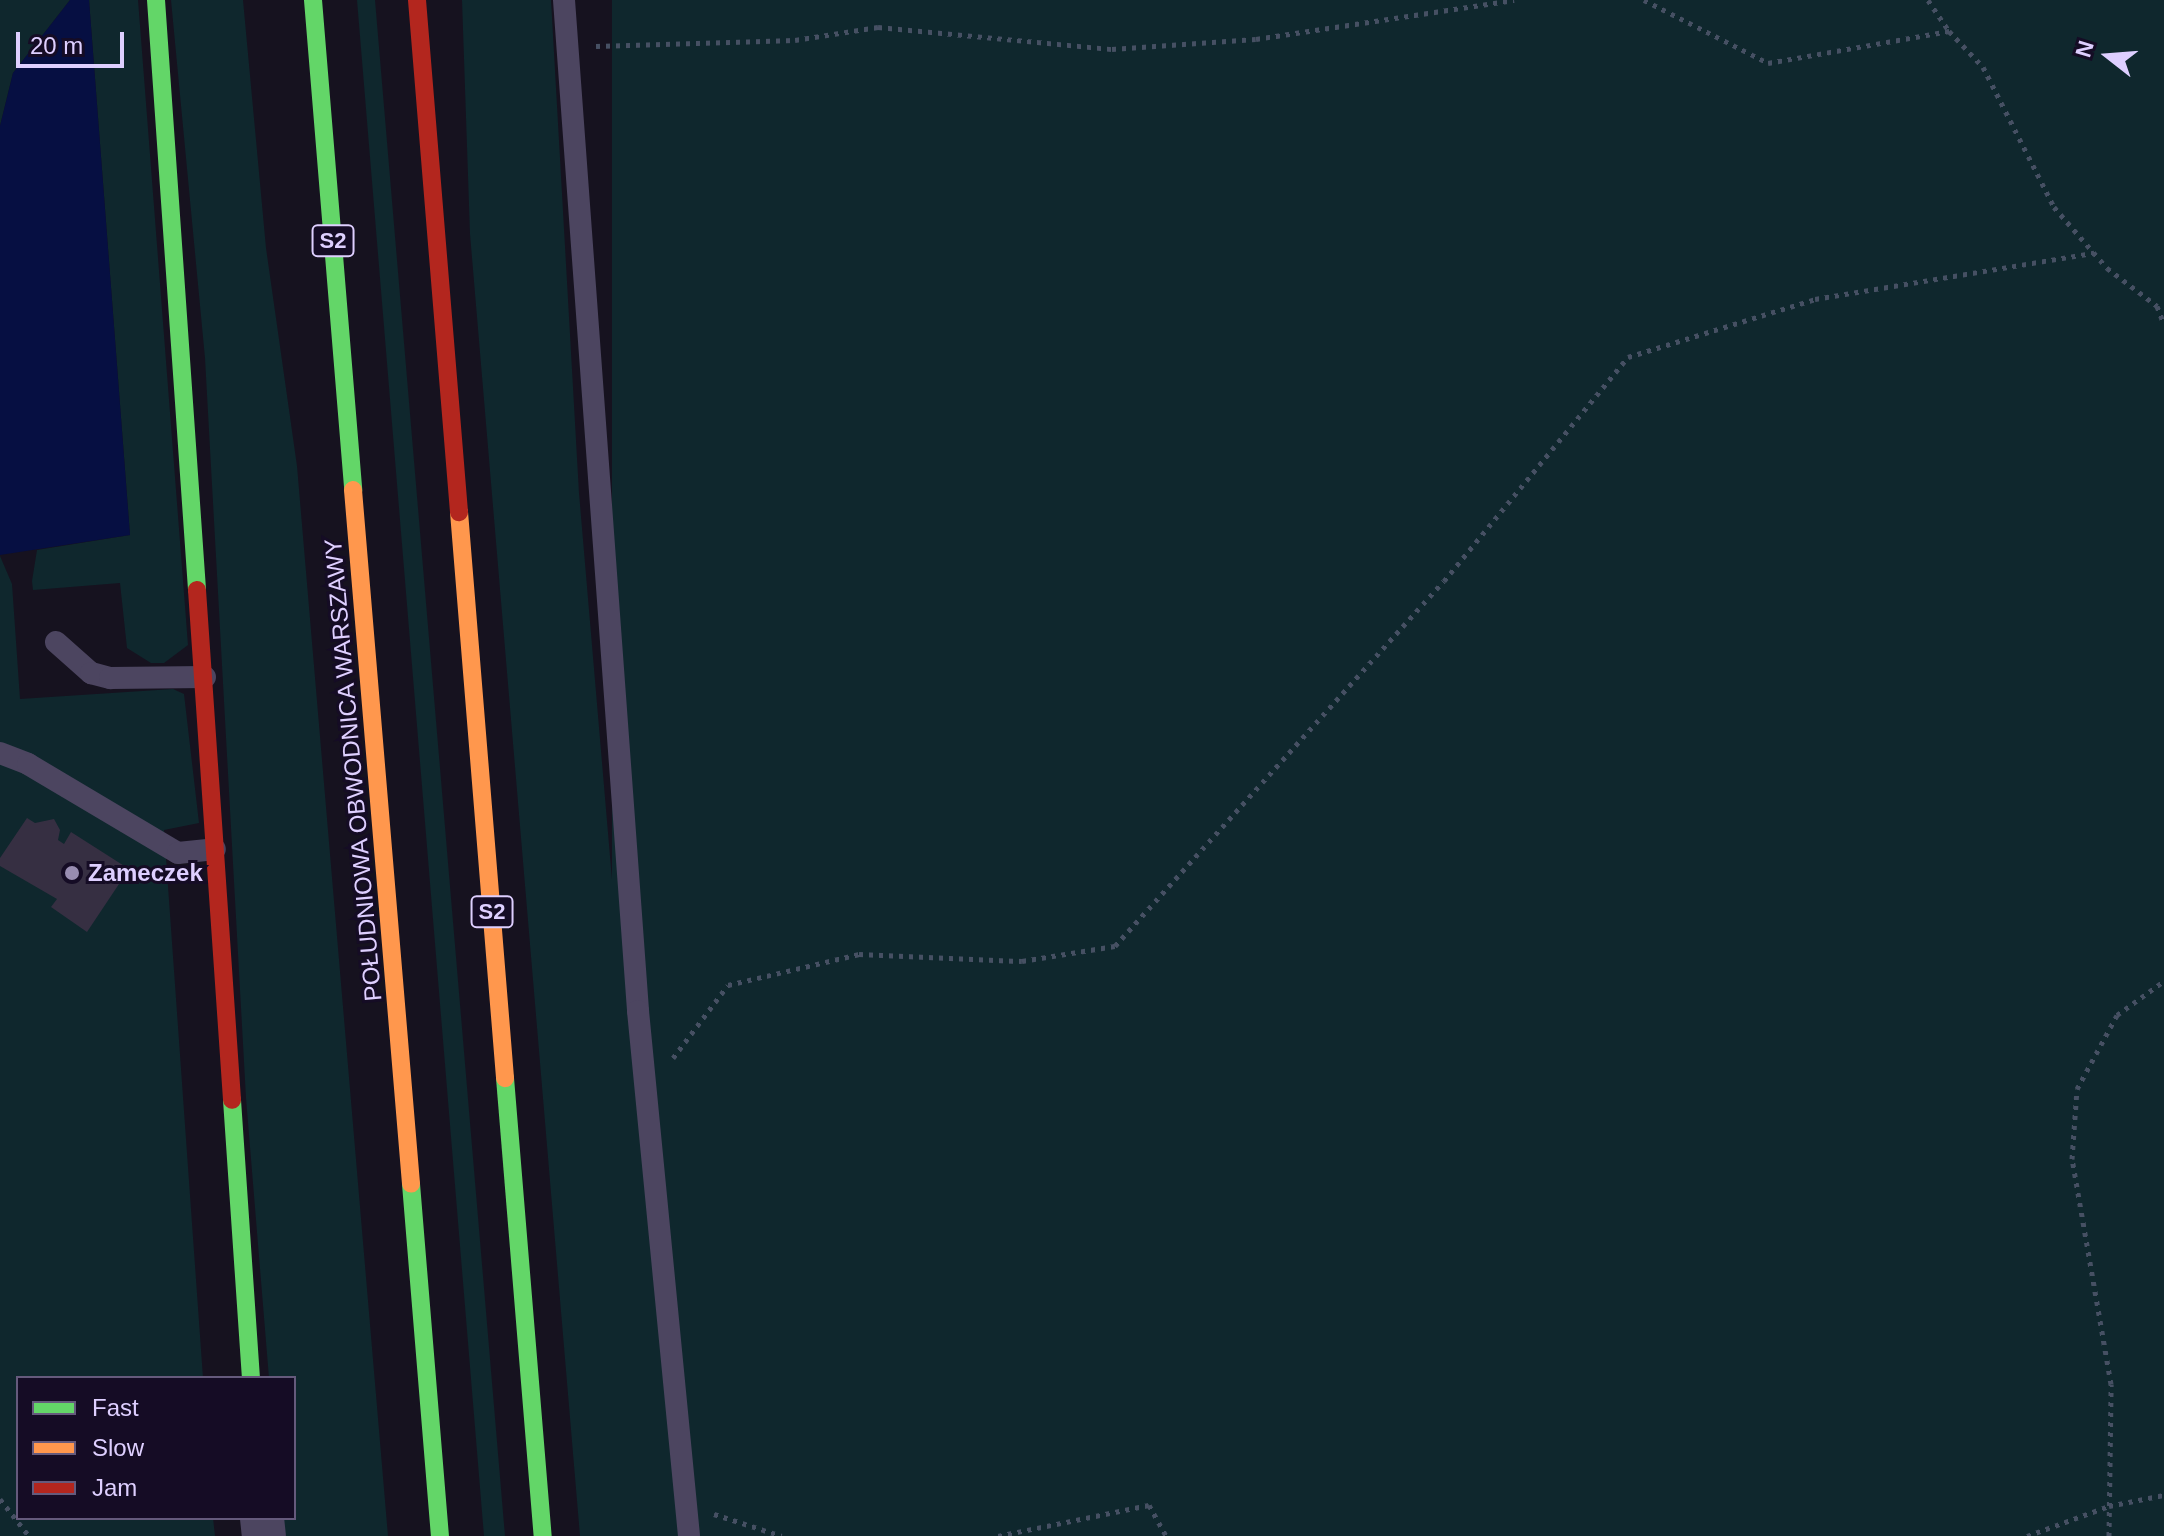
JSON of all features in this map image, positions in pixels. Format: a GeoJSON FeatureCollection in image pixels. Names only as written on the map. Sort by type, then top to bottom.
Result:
{"type":"FeatureCollection","features":[{"type":"Feature","properties":{"kind":"main road"},"geometry":{"type":"LineString","coordinates":[[156,0],[251,1376]]}},
{"type":"Feature","properties":{"kind":"main road","name":"POŁUDNIOWA OBWODNICA WARSZAWY"},"geometry":{"type":"LineString","coordinates":[[313,0],[440,1536]]}},
{"type":"Feature","properties":{"kind":"main road","name":"S2"},"geometry":{"type":"LineString","coordinates":[[417,0],[543,1536]]}},
{"type":"Feature","properties":{"kind":"lane"},"geometry":{"type":"LineString","coordinates":[[564,0],[646,1094],[689,1536]]}},
{"type":"Feature","properties":{"kind":"lane"},"geometry":{"type":"LineString","coordinates":[[56,642],[91,673],[110,678],[205,677]]}},
{"type":"Feature","properties":{"kind":"lane"},"geometry":{"type":"LineString","coordinates":[[0,753],[28,764],[178,853],[215,849]]}},
{"type":"Feature","properties":{"kind":"path"},"geometry":{"type":"LineString","coordinates":[[566,47],[795,40],[878,27],[1112,49],[1256,39],[1514,0]]}},
{"type":"Feature","properties":{"kind":"path"},"geometry":{"type":"LineString","coordinates":[[1644,0],[1768,63],[1949,31]]}},
{"type":"Feature","properties":{"kind":"path"},"geometry":{"type":"LineString","coordinates":[[1928,0],[1949,31],[1983,67],[2054,207],[2094,253],[2157,306],[2164,324]]}},
{"type":"Feature","properties":{"kind":"path"},"geometry":{"type":"LineString","coordinates":[[646,1094],[728,985],[859,954],[1022,961],[1115,946],[1444,581],[1628,357],[1815,299],[2094,253]]}},
{"type":"Feature","properties":{"kind":"path"},"geometry":{"type":"LineString","coordinates":[[2109,1536],[2111,1384],[2072,1159],[2077,1089],[2117,1015],[2164,981]]}},
{"type":"Feature","properties":{"kind":"path"},"geometry":{"type":"LineString","coordinates":[[2027,1536],[2109,1506],[2164,1495]]}},
{"type":"Feature","properties":{"kind":"path"},"geometry":{"type":"LineString","coordinates":[[0,1499],[16,1519]]}},
{"type":"Feature","properties":{"kind":"path"},"geometry":{"type":"LineString","coordinates":[[998,1536],[1149,1505],[1166,1536]]}},
{"type":"Feature","properties":{"kind":"path"},"geometry":{"type":"LineString","coordinates":[[686,1506],[782,1536]]}},
{"type":"Feature","properties":{"kind":"path"},"geometry":{"type":"LineString","coordinates":[[16,1520],[29,1536]]}},
{"type":"Feature","properties":{"kind":"green space"},"geometry":{"type":"Polygon","coordinates":[[[0,0],[70,0],[13,73],[0,126],[0,0]]]}},
{"type":"Feature","properties":{"kind":"green space"},"geometry":{"type":"Polygon","coordinates":[[[89,0],[138,0],[188,645],[164,663],[151,663],[127,648],[120,583],[33,590],[37,550],[130,535],[89,0]]]}},
{"type":"Feature","properties":{"kind":"green space"},"geometry":{"type":"Polygon","coordinates":[[[171,0],[243,0],[266,248],[297,466],[388,1536],[282,1536],[280,1520],[296,1520],[296,1376],[269,1376],[246,1098],[205,358],[171,0]]]}},
{"type":"Feature","properties":{"kind":"green space"},"geometry":{"type":"Polygon","coordinates":[[[357,0],[375,0],[505,1536],[484,1536],[357,0]]]}},
{"type":"Feature","properties":{"kind":"green space"},"geometry":{"type":"Polygon","coordinates":[[[462,0],[551,0],[579,493],[668,1536],[580,1536],[470,234],[462,0]]]}},
{"type":"Feature","properties":{"kind":"green space"},"geometry":{"type":"Polygon","coordinates":[[[612,0],[2164,0],[2164,1536],[612,1536],[612,0]]]}},
{"type":"Feature","properties":{"kind":"green space"},"geometry":{"type":"Polygon","coordinates":[[[0,556],[12,584],[20,699],[173,689],[184,694],[199,823],[164,830],[203,1376],[16,1376],[16,1520],[213,1520],[215,1536],[0,1536],[0,556]]]}},
{"type":"Feature","properties":{"kind":"shaded area"},"geometry":{"type":"Polygon","coordinates":[[[70,0],[89,0],[130,535],[0,555],[0,126],[13,73],[70,0]]]}},
{"type":"Feature","properties":{"kind":"building","name":"Zameczek"},"geometry":{"type":"Polygon","coordinates":[[[27,818],[35,823],[54,819],[60,830],[58,840],[64,844],[71,832],[129,869],[87,932],[51,907],[57,899],[0,866],[0,858],[27,818]]]}},
{"type":"Feature","properties":{"kind":"traffic: fast"},"geometry":{"type":"LineString","coordinates":[[156,0],[197,590]]}},
{"type":"Feature","properties":{"kind":"traffic: fast"},"geometry":{"type":"LineString","coordinates":[[313,0],[353,490]]}},
{"type":"Feature","properties":{"kind":"traffic: fast"},"geometry":{"type":"LineString","coordinates":[[505,1078],[543,1536]]}},
{"type":"Feature","properties":{"kind":"traffic: fast"},"geometry":{"type":"LineString","coordinates":[[232,1100],[251,1376]]}},
{"type":"Feature","properties":{"kind":"traffic: fast"},"geometry":{"type":"LineString","coordinates":[[411,1184],[440,1536]]}},
{"type":"Feature","properties":{"kind":"traffic: slow"},"geometry":{"type":"LineString","coordinates":[[353,490],[411,1184]]}},
{"type":"Feature","properties":{"kind":"traffic: slow"},"geometry":{"type":"LineString","coordinates":[[459,512],[505,1078]]}},
{"type":"Feature","properties":{"kind":"traffic: jam"},"geometry":{"type":"LineString","coordinates":[[417,0],[459,512]]}},
{"type":"Feature","properties":{"kind":"traffic: jam"},"geometry":{"type":"LineString","coordinates":[[197,590],[232,1100]]}},
{"type":"Feature","properties":{"kind":"place","name":"Zameczek"},"geometry":{"type":"Point","coordinates":[72,873]}}]}
